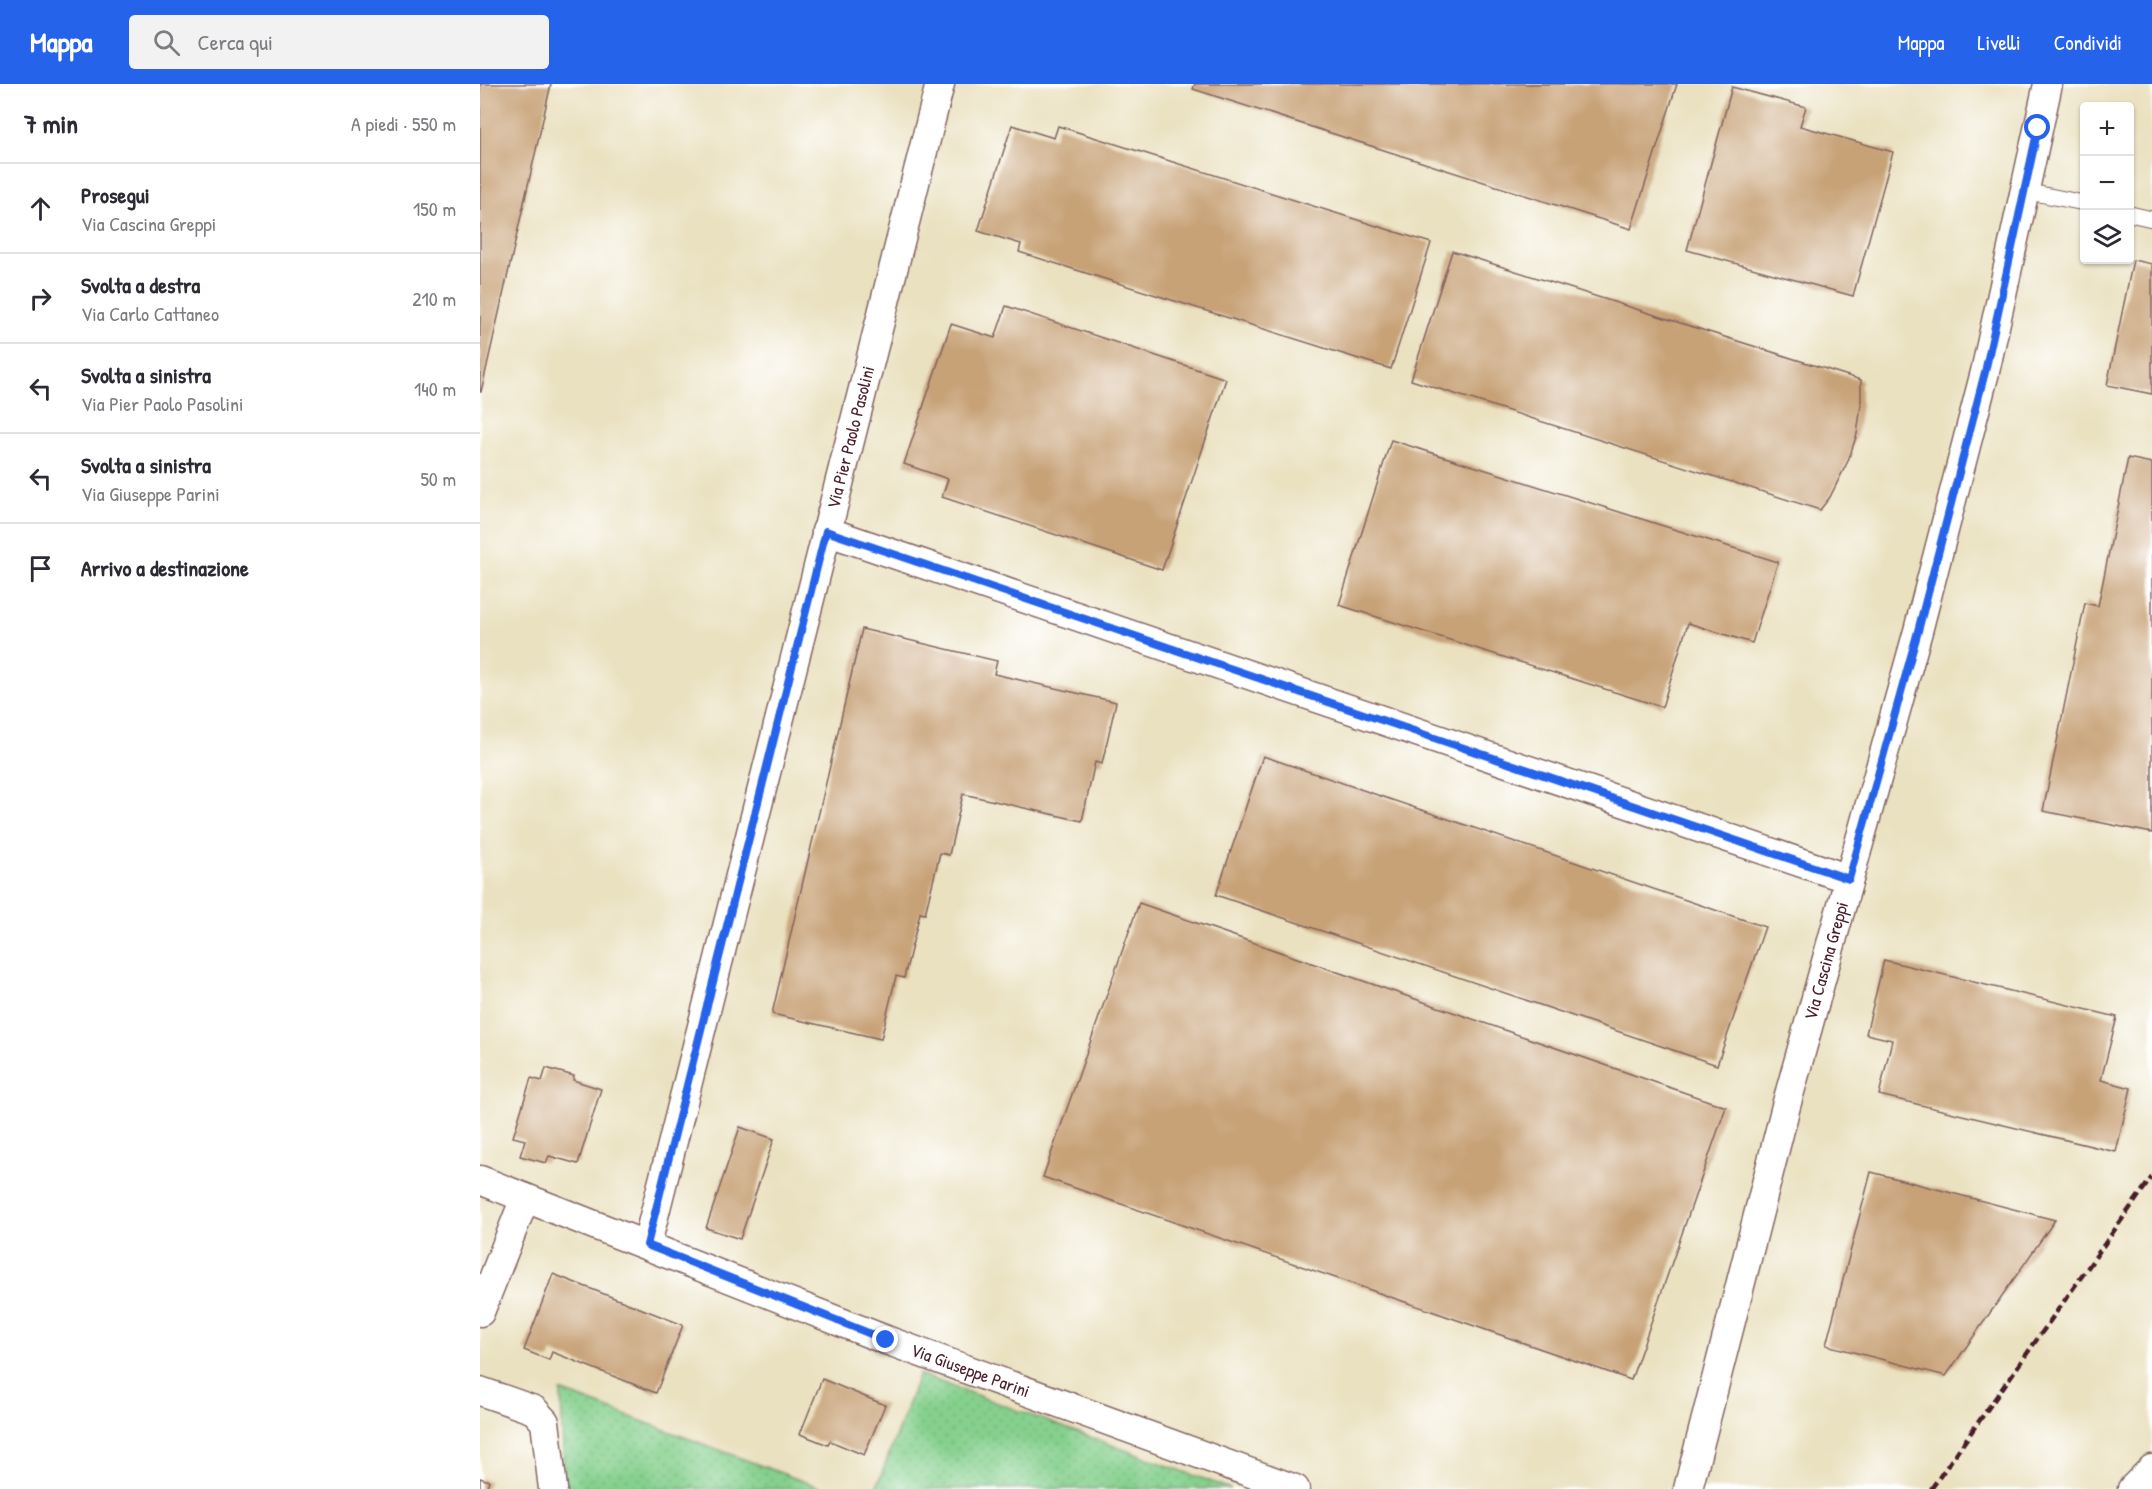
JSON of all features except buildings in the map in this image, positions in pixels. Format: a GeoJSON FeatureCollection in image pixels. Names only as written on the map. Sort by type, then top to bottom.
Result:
{"type":"FeatureCollection","features":[{"type":"Feature","properties":{"kind":"street","name":"Via Pier Paolo Pasolini"},"geometry":{"type":"LineString","coordinates":[[647,1245],[939,84]]}},
{"type":"Feature","properties":{"kind":"street","name":"Via Cascina Greppi"},"geometry":{"type":"LineString","coordinates":[[1688,1489],[1786,1106],[1918,631],[1979,395],[2048,84]]}},
{"type":"Feature","properties":{"kind":"street"},"geometry":{"type":"LineString","coordinates":[[826,531],[1849,879]]}},
{"type":"Feature","properties":{"kind":"street","name":"Via Giuseppe Parini"},"geometry":{"type":"LineString","coordinates":[[480,1180],[886,1340],[1295,1489]]}},
{"type":"Feature","properties":{"kind":"street"},"geometry":{"type":"LineString","coordinates":[[480,1312],[525,1198]]}},
{"type":"Feature","properties":{"kind":"street"},"geometry":{"type":"LineString","coordinates":[[480,1391],[534,1410],[545,1422],[553,1489]]}},
{"type":"Feature","properties":{"kind":"street"},"geometry":{"type":"LineString","coordinates":[[2132,1489],[2152,1469]]}},
{"type":"Feature","properties":{"kind":"lane"},"geometry":{"type":"LineString","coordinates":[[2025,190],[2080,202]]}},
{"type":"Feature","properties":{"kind":"lane"},"geometry":{"type":"LineString","coordinates":[[2134,215],[2152,219]]}},
{"type":"Feature","properties":{"kind":"green space"},"geometry":{"type":"Polygon","coordinates":[[[919,1374],[1231,1489],[876,1489],[919,1374]]]}},
{"type":"Feature","properties":{"kind":"green space"},"geometry":{"type":"Polygon","coordinates":[[[561,1391],[824,1489],[564,1489],[561,1391]]]}},
{"type":"Feature","properties":{"kind":"railway"},"geometry":{"type":"LineString","coordinates":[[1931,1489],[2152,1177]]}},
{"type":"Feature","properties":{"kind":"route"},"geometry":{"type":"LineString","coordinates":[[886,1340],[647,1245],[826,531],[1849,879],[1918,631],[1985,372],[2038,128]]}}]}
